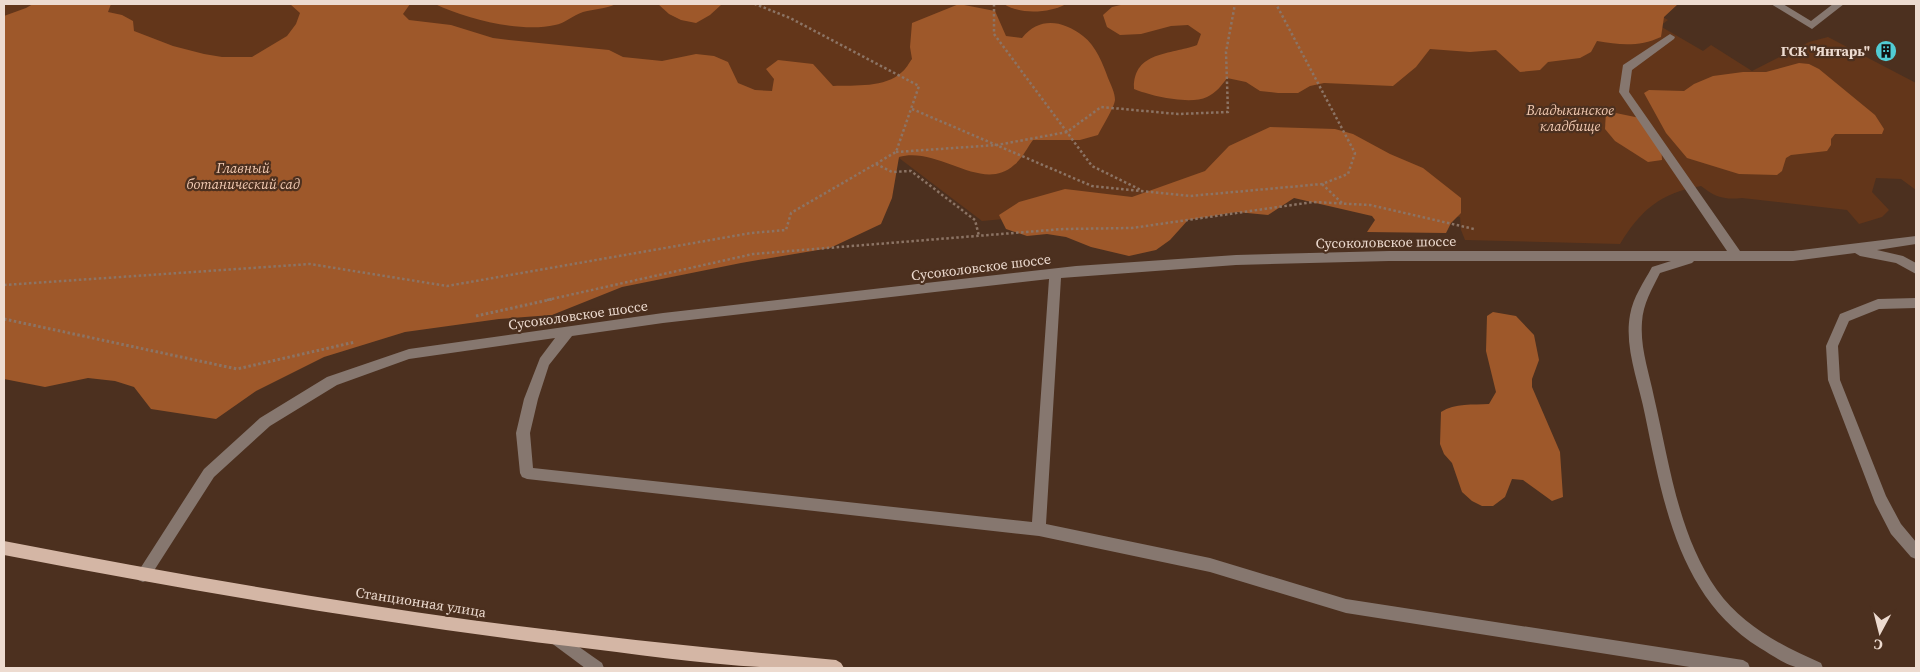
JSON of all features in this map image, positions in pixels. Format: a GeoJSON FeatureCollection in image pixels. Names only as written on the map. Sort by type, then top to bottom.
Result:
{"type":"FeatureCollection","features":[{"type":"Feature","properties":{"kind":"main road","name":"Станционная улица"},"geometry":{"type":"LineString","coordinates":[[4,548],[143,575],[470,627],[700,655],[836,668]]}},
{"type":"Feature","properties":{"kind":"street"},"geometry":{"type":"LineString","coordinates":[[1776,4],[1812,26],[1839,4]]}},
{"type":"Feature","properties":{"kind":"street"},"geometry":{"type":"LineString","coordinates":[[1670,38],[1627,68],[1624,92],[1737,256]]}},
{"type":"Feature","properties":{"kind":"street","name":"Сусоколовское шоссе"},"geometry":{"type":"LineString","coordinates":[[143,575],[209,473],[265,422],[332,381],[409,354],[683,316],[1055,274],[1236,260],[1497,256],[1793,256],[1916,240]]}},
{"type":"Feature","properties":{"kind":"street"},"geometry":{"type":"LineString","coordinates":[[1848,249],[1899,259],[1916,269]]}},
{"type":"Feature","properties":{"kind":"street"},"geometry":{"type":"LineString","coordinates":[[1737,256],[1686,260],[1656,270],[1642,295],[1636,315],[1635,339],[1660,455],[1690,558],[1712,595],[1740,626],[1780,653],[1816,668]]}},
{"type":"Feature","properties":{"kind":"street"},"geometry":{"type":"LineString","coordinates":[[1040,530],[1055,274]]}},
{"type":"Feature","properties":{"kind":"street"},"geometry":{"type":"LineString","coordinates":[[1916,303],[1878,304],[1844,318],[1832,346],[1834,380],[1880,499],[1896,529],[1916,552]]}},
{"type":"Feature","properties":{"kind":"street"},"geometry":{"type":"LineString","coordinates":[[568,332],[544,362],[531,399],[524,433],[527,473],[1040,530],[1210,565],[1346,606],[1743,668]]}},
{"type":"Feature","properties":{"kind":"street"},"geometry":{"type":"LineString","coordinates":[[555,637],[597,668]]}},
{"type":"Feature","properties":{"kind":"path"},"geometry":{"type":"LineString","coordinates":[[755,4],[790,18],[918,86],[912,109],[896,152]]}},
{"type":"Feature","properties":{"kind":"path"},"geometry":{"type":"LineString","coordinates":[[994,4],[994,34],[1092,166],[1144,191]]}},
{"type":"Feature","properties":{"kind":"path"},"geometry":{"type":"LineString","coordinates":[[4,285],[310,264],[447,286],[751,233],[786,230],[791,213],[896,152],[997,145],[1066,132],[1101,107],[1178,114],[1228,112],[1226,52],[1235,4]]}},
{"type":"Feature","properties":{"kind":"path"},"geometry":{"type":"LineString","coordinates":[[912,109],[1092,186],[1190,196],[1322,184],[1348,174],[1355,153],[1276,4]]}},
{"type":"Feature","properties":{"kind":"path"},"geometry":{"type":"LineString","coordinates":[[876,164],[884,171],[900,174],[910,171],[975,220],[979,236]]}},
{"type":"Feature","properties":{"kind":"path"},"geometry":{"type":"LineString","coordinates":[[1322,184],[1343,204]]}},
{"type":"Feature","properties":{"kind":"path"},"geometry":{"type":"LineString","coordinates":[[471,317],[753,254],[1063,229],[1132,228],[1313,202],[1370,205],[1473,227],[1497,256]]}},
{"type":"Feature","properties":{"kind":"path"},"geometry":{"type":"LineString","coordinates":[[4,319],[237,368],[364,340]]}},
{"type":"Feature","properties":{"kind":"green space","name":"Главный ботанический сад"},"geometry":{"type":"Polygon","coordinates":[[[4,4],[1641,4],[1668,20],[1660,26],[1703,51],[1711,45],[1752,71],[1809,42],[1828,37],[1916,83],[1916,190],[1901,179],[1876,178],[1872,192],[1889,210],[1882,217],[1859,224],[1847,210],[1742,198],[1730,199],[1715,195],[1701,186],[1674,193],[1653,205],[1636,222],[1620,244],[1465,240],[1461,230],[1460,217],[1397,209],[1384,184],[982,221],[899,158],[866,231],[4,302],[4,4]]]}},
{"type":"Feature","properties":{"kind":"green space","name":"Главный ботанический сад"},"geometry":{"type":"Polygon","coordinates":[[[33,4],[111,4],[108,12],[122,15],[133,21],[134,31],[173,46],[222,57],[252,57],[287,36],[296,24],[300,13],[290,4],[410,4],[403,14],[409,20],[451,25],[493,38],[609,50],[623,57],[662,61],[696,54],[714,56],[728,62],[738,83],[755,90],[772,91],[774,79],[766,69],[778,60],[813,64],[833,86],[869,85],[887,81],[903,71],[912,59],[910,47],[912,23],[959,4],[995,11],[1006,36],[1022,38],[1036,27],[1051,23],[1059,24],[1075,31],[1092,45],[1104,67],[1113,89],[1115,100],[1098,135],[1080,140],[1033,140],[1017,163],[1002,173],[974,172],[914,155],[899,157],[892,198],[881,224],[830,248],[741,263],[622,287],[552,315],[499,319],[405,332],[324,357],[256,391],[216,419],[151,409],[134,387],[115,381],[88,378],[45,387],[4,379],[4,16],[33,4]]]}},
{"type":"Feature","properties":{"kind":"green space"},"geometry":{"type":"Polygon","coordinates":[[[435,4],[616,4],[583,12],[558,24],[526,27],[494,23],[462,15],[435,4]]]}},
{"type":"Feature","properties":{"kind":"green space"},"geometry":{"type":"Polygon","coordinates":[[[658,4],[722,4],[710,15],[696,23],[681,20],[669,14],[658,4]]]}},
{"type":"Feature","properties":{"kind":"green space"},"geometry":{"type":"Polygon","coordinates":[[[1004,4],[1066,4],[1035,12],[1018,10],[1004,4]]]}},
{"type":"Feature","properties":{"kind":"green space"},"geometry":{"type":"Polygon","coordinates":[[[1125,4],[1678,4],[1664,17],[1661,37],[1637,44],[1597,41],[1591,52],[1580,58],[1548,62],[1540,70],[1520,72],[1496,50],[1470,52],[1430,49],[1416,67],[1393,86],[1324,83],[1310,86],[1298,93],[1278,93],[1260,91],[1246,82],[1227,78],[1218,89],[1207,97],[1181,100],[1160,97],[1134,89],[1135,77],[1146,61],[1155,56],[1197,45],[1201,34],[1188,25],[1171,26],[1141,34],[1120,35],[1107,27],[1103,15],[1112,7],[1125,4]]]}},
{"type":"Feature","properties":{"kind":"green space"},"geometry":{"type":"Polygon","coordinates":[[[1799,63],[1809,64],[1819,69],[1875,115],[1884,129],[1882,134],[1835,134],[1827,151],[1791,155],[1786,158],[1782,171],[1777,175],[1739,174],[1687,158],[1666,133],[1644,93],[1649,90],[1684,91],[1694,84],[1713,76],[1743,72],[1766,72],[1799,63]]]}},
{"type":"Feature","properties":{"kind":"green space"},"geometry":{"type":"Polygon","coordinates":[[[1606,111],[1640,118],[1661,144],[1662,160],[1648,162],[1615,141],[1605,129],[1606,111]]]}},
{"type":"Feature","properties":{"kind":"green space"},"geometry":{"type":"Polygon","coordinates":[[[1270,127],[1335,129],[1353,134],[1390,154],[1423,168],[1461,198],[1461,213],[1451,223],[1446,233],[1367,232],[1375,220],[1372,216],[1294,198],[1268,215],[1237,212],[1188,220],[1170,240],[1156,250],[1129,256],[1091,247],[1066,237],[1047,234],[1027,236],[1006,229],[999,215],[1019,202],[1065,189],[1132,197],[1205,171],[1229,146],[1270,127]]]}},
{"type":"Feature","properties":{"kind":"green space"},"geometry":{"type":"Polygon","coordinates":[[[1493,312],[1516,316],[1534,335],[1539,360],[1532,379],[1532,387],[1560,452],[1563,497],[1552,501],[1523,480],[1512,479],[1505,497],[1493,506],[1482,506],[1472,501],[1462,492],[1452,463],[1444,454],[1440,444],[1441,412],[1458,406],[1489,404],[1496,392],[1486,351],[1487,316],[1493,312]]]}},
{"type":"Feature","properties":{"kind":"place","name":"ГСК \"Янтарь\""},"geometry":{"type":"Point","coordinates":[1886,51]}},
{"type":"Feature","properties":{"kind":"park label","name":"Владыкинское кладбище"},"geometry":{"type":"Point","coordinates":[1570,118]}}]}
